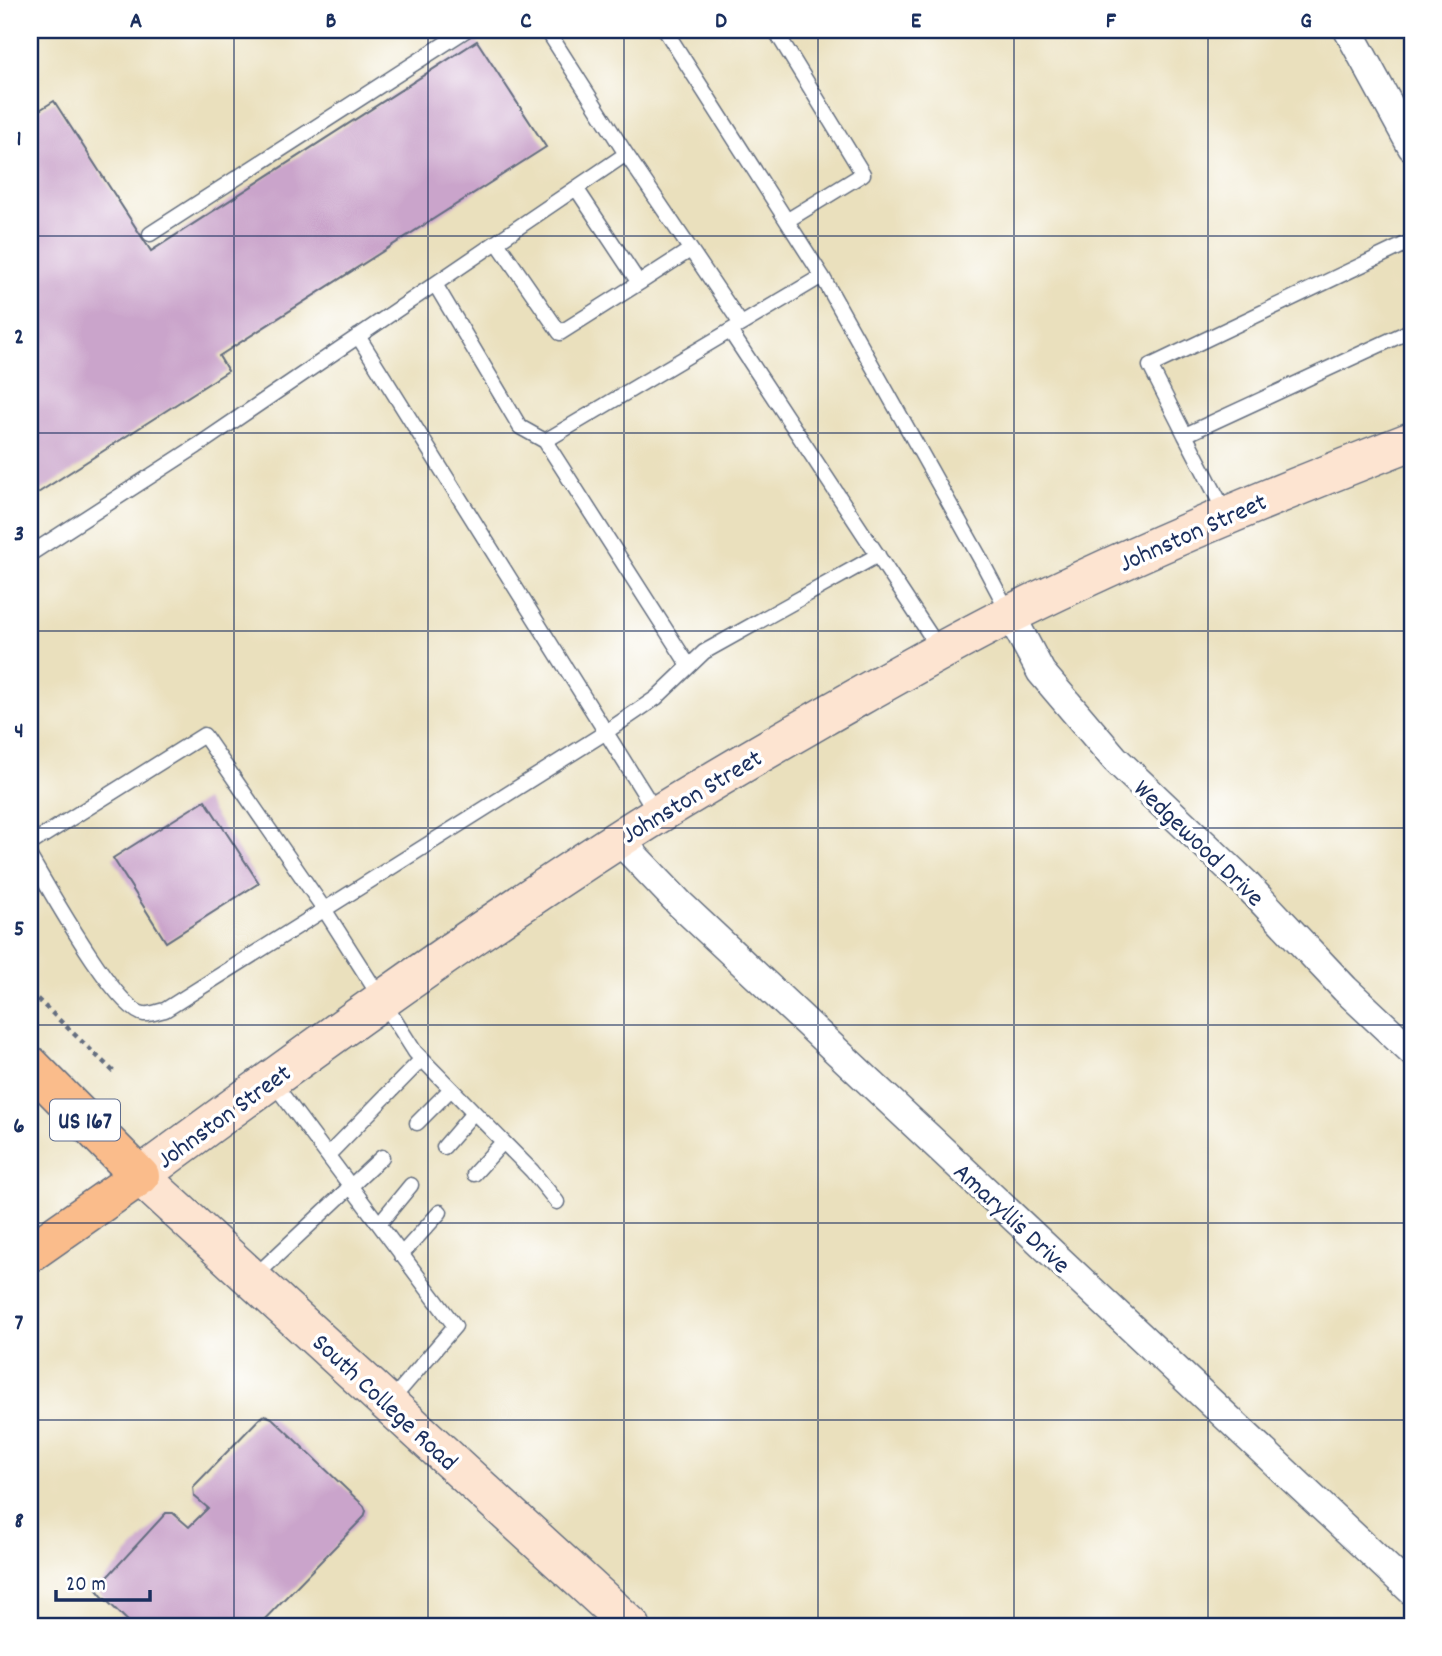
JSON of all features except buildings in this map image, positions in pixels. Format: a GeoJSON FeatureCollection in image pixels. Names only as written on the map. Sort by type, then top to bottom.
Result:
{"type":"FeatureCollection","features":[{"type":"Feature","properties":{"kind":"main road","name":"Johnston Street"},"geometry":{"type":"LineString","coordinates":[[30,1253],[382,1000],[618,839],[714,779],[1010,614],[1227,515],[1412,441]]}},
{"type":"Feature","properties":{"kind":"main road","name":"US 167"},"geometry":{"type":"LineString","coordinates":[[30,1065],[140,1176]]}},
{"type":"Feature","properties":{"kind":"main road","name":"South College Road"},"geometry":{"type":"LineString","coordinates":[[140,1176],[631,1626]]}},
{"type":"Feature","properties":{"kind":"street"},"geometry":{"type":"LineString","coordinates":[[1348,30],[1412,148]]}},
{"type":"Feature","properties":{"kind":"street","name":"Wedgewood Drive"},"geometry":{"type":"LineString","coordinates":[[1010,614],[1041,671],[1115,759],[1245,883],[1345,989],[1412,1052]]}},
{"type":"Feature","properties":{"kind":"street","name":"Amaryllis Drive"},"geometry":{"type":"LineString","coordinates":[[618,839],[700,923],[1412,1591]]}},
{"type":"Feature","properties":{"kind":"lane"},"geometry":{"type":"LineString","coordinates":[[150,234],[466,30]]}},
{"type":"Feature","properties":{"kind":"lane"},"geometry":{"type":"LineString","coordinates":[[547,30],[690,250],[735,328],[941,651]]}},
{"type":"Feature","properties":{"kind":"lane"},"geometry":{"type":"LineString","coordinates":[[665,30],[822,276],[1010,614]]}},
{"type":"Feature","properties":{"kind":"lane"},"geometry":{"type":"LineString","coordinates":[[775,30],[863,174],[788,220]]}},
{"type":"Feature","properties":{"kind":"lane"},"geometry":{"type":"LineString","coordinates":[[30,554],[197,446],[626,154]]}},
{"type":"Feature","properties":{"kind":"lane"},"geometry":{"type":"LineString","coordinates":[[576,188],[639,283]]}},
{"type":"Feature","properties":{"kind":"lane"},"geometry":{"type":"LineString","coordinates":[[1227,515],[1150,366],[1412,241]]}},
{"type":"Feature","properties":{"kind":"lane"},"geometry":{"type":"LineString","coordinates":[[498,242],[560,332],[690,250]]}},
{"type":"Feature","properties":{"kind":"lane"},"geometry":{"type":"LineString","coordinates":[[545,440],[822,276]]}},
{"type":"Feature","properties":{"kind":"lane"},"geometry":{"type":"LineString","coordinates":[[435,284],[520,427],[545,440],[689,666]]}},
{"type":"Feature","properties":{"kind":"lane"},"geometry":{"type":"LineString","coordinates":[[1185,435],[1412,330]]}},
{"type":"Feature","properties":{"kind":"lane"},"geometry":{"type":"LineString","coordinates":[[358,336],[658,815]]}},
{"type":"Feature","properties":{"kind":"lane"},"geometry":{"type":"LineString","coordinates":[[30,857],[111,987],[129,1007],[144,1014],[165,1010],[606,732],[656,698],[704,652],[878,555]]}},
{"type":"Feature","properties":{"kind":"lane"},"geometry":{"type":"LineString","coordinates":[[30,845],[204,735],[324,909],[415,1052],[532,1171],[557,1202]]}},
{"type":"Feature","properties":{"kind":"lane"},"geometry":{"type":"LineString","coordinates":[[328,1155],[422,1059]]}},
{"type":"Feature","properties":{"kind":"lane"},"geometry":{"type":"LineString","coordinates":[[272,1080],[455,1326],[388,1404]]}},
{"type":"Feature","properties":{"kind":"lane"},"geometry":{"type":"LineString","coordinates":[[417,1123],[451,1089]]}},
{"type":"Feature","properties":{"kind":"lane"},"geometry":{"type":"LineString","coordinates":[[444,1147],[474,1112]]}},
{"type":"Feature","properties":{"kind":"lane"},"geometry":{"type":"LineString","coordinates":[[474,1174],[503,1142]]}},
{"type":"Feature","properties":{"kind":"lane"},"geometry":{"type":"LineString","coordinates":[[253,1278],[382,1157]]}},
{"type":"Feature","properties":{"kind":"lane"},"geometry":{"type":"LineString","coordinates":[[379,1224],[411,1185]]}},
{"type":"Feature","properties":{"kind":"lane"},"geometry":{"type":"LineString","coordinates":[[401,1255],[440,1213]]}},
{"type":"Feature","properties":{"kind":"path"},"geometry":{"type":"LineString","coordinates":[[30,992],[115,1073]]}}]}
